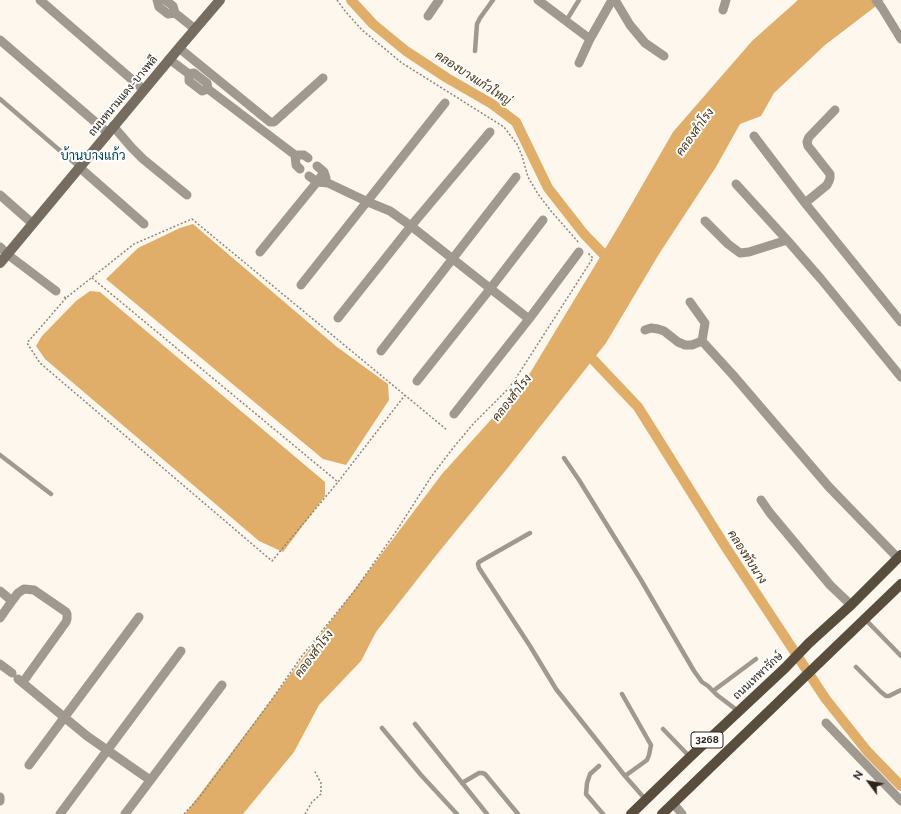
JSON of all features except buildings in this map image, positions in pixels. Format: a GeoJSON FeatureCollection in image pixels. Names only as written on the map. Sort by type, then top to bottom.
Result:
{"type":"FeatureCollection","features":[{"type":"Feature","properties":{"kind":"main road","name":"ถนนหนามแดง-บางพลี"},"geometry":{"type":"LineString","coordinates":[[0,263],[4,251],[33,224],[169,59],[220,0]]}},
{"type":"Feature","properties":{"kind":"main road","name":"ถนนเทพารักษ์"},"geometry":{"type":"LineString","coordinates":[[631,814],[851,605],[899,556]]}},
{"type":"Feature","properties":{"kind":"main road","name":"3268"},"geometry":{"type":"LineString","coordinates":[[662,814],[900,587]]}},
{"type":"Feature","properties":{"kind":"street"},"geometry":{"type":"LineString","coordinates":[[40,0],[144,90]]}},
{"type":"Feature","properties":{"kind":"street"},"geometry":{"type":"LineString","coordinates":[[157,0],[159,7],[168,14],[176,13]]}},
{"type":"Feature","properties":{"kind":"street"},"geometry":{"type":"LineString","coordinates":[[165,0],[173,6],[176,13],[195,29]]}},
{"type":"Feature","properties":{"kind":"street"},"geometry":{"type":"LineString","coordinates":[[428,16],[439,0]]}},
{"type":"Feature","properties":{"kind":"street"},"geometry":{"type":"LineString","coordinates":[[538,0],[590,39]]}},
{"type":"Feature","properties":{"kind":"street"},"geometry":{"type":"LineString","coordinates":[[579,63],[590,39],[612,0]]}},
{"type":"Feature","properties":{"kind":"street"},"geometry":{"type":"LineString","coordinates":[[615,0],[630,25],[645,43],[664,56]]}},
{"type":"Feature","properties":{"kind":"street"},"geometry":{"type":"LineString","coordinates":[[723,10],[726,0]]}},
{"type":"Feature","properties":{"kind":"street"},"geometry":{"type":"LineString","coordinates":[[876,0],[901,39]]}},
{"type":"Feature","properties":{"kind":"street"},"geometry":{"type":"LineString","coordinates":[[0,40],[111,129],[143,159],[187,195]]}},
{"type":"Feature","properties":{"kind":"street"},"geometry":{"type":"LineString","coordinates":[[179,48],[270,122],[274,122],[323,78]]}},
{"type":"Feature","properties":{"kind":"street"},"geometry":{"type":"LineString","coordinates":[[169,59],[189,74],[194,73],[207,83],[208,89],[295,155],[304,155],[308,158]]}},
{"type":"Feature","properties":{"kind":"street"},"geometry":{"type":"LineString","coordinates":[[301,285],[445,103]]}},
{"type":"Feature","properties":{"kind":"street"},"geometry":{"type":"LineString","coordinates":[[805,203],[827,185],[830,178],[830,174],[808,146],[809,137],[835,110]]}},
{"type":"Feature","properties":{"kind":"street"},"geometry":{"type":"LineString","coordinates":[[338,318],[411,226],[490,132]]}},
{"type":"Feature","properties":{"kind":"street"},"geometry":{"type":"LineString","coordinates":[[754,136],[805,203],[901,322]]}},
{"type":"Feature","properties":{"kind":"street"},"geometry":{"type":"LineString","coordinates":[[295,155],[296,165],[300,169]]}},
{"type":"Feature","properties":{"kind":"street"},"geometry":{"type":"LineString","coordinates":[[317,166],[324,172],[328,183]]}},
{"type":"Feature","properties":{"kind":"street"},"geometry":{"type":"LineString","coordinates":[[79,167],[144,224]]}},
{"type":"Feature","properties":{"kind":"street"},"geometry":{"type":"LineString","coordinates":[[260,252],[324,172]]}},
{"type":"Feature","properties":{"kind":"street"},"geometry":{"type":"LineString","coordinates":[[309,176],[317,182],[328,183],[390,211],[529,318]]}},
{"type":"Feature","properties":{"kind":"street"},"geometry":{"type":"LineString","coordinates":[[381,351],[516,177]]}},
{"type":"Feature","properties":{"kind":"street"},"geometry":{"type":"LineString","coordinates":[[736,184],[821,279],[901,377]]}},
{"type":"Feature","properties":{"kind":"street"},"geometry":{"type":"LineString","coordinates":[[0,195],[33,224]]}},
{"type":"Feature","properties":{"kind":"street"},"geometry":{"type":"LineString","coordinates":[[416,381],[490,289],[542,220]]}},
{"type":"Feature","properties":{"kind":"street"},"geometry":{"type":"LineString","coordinates":[[705,221],[728,244],[740,253],[749,252],[787,240]]}},
{"type":"Feature","properties":{"kind":"street"},"geometry":{"type":"LineString","coordinates":[[4,251],[56,290]]}},
{"type":"Feature","properties":{"kind":"street"},"geometry":{"type":"LineString","coordinates":[[454,414],[579,252]]}},
{"type":"Feature","properties":{"kind":"street"},"geometry":{"type":"LineString","coordinates":[[690,302],[705,323],[702,341]]}},
{"type":"Feature","properties":{"kind":"street"},"geometry":{"type":"LineString","coordinates":[[645,330],[650,328],[664,331],[678,342],[685,345],[692,345],[702,341]]}},
{"type":"Feature","properties":{"kind":"street"},"geometry":{"type":"LineString","coordinates":[[702,341],[829,487],[899,556]]}},
{"type":"Feature","properties":{"kind":"street"},"geometry":{"type":"LineString","coordinates":[[761,500],[770,513],[830,585],[851,605]]}},
{"type":"Feature","properties":{"kind":"street"},"geometry":{"type":"LineString","coordinates":[[0,618],[18,593],[24,589],[34,590],[67,614],[66,622],[18,678]]}},
{"type":"Feature","properties":{"kind":"street"},"geometry":{"type":"LineString","coordinates":[[0,591],[12,601]]}},
{"type":"Feature","properties":{"kind":"street"},"geometry":{"type":"LineString","coordinates":[[29,765],[139,617]]}},
{"type":"Feature","properties":{"kind":"street"},"geometry":{"type":"LineString","coordinates":[[60,814],[181,651]]}},
{"type":"Feature","properties":{"kind":"street"},"geometry":{"type":"LineString","coordinates":[[0,664],[87,736],[150,780]]}},
{"type":"Feature","properties":{"kind":"street"},"geometry":{"type":"LineString","coordinates":[[126,814],[222,685]]}},
{"type":"Feature","properties":{"kind":"street"},"geometry":{"type":"LineString","coordinates":[[826,724],[901,801]]}},
{"type":"Feature","properties":{"kind":"street"},"geometry":{"type":"LineString","coordinates":[[673,803],[682,814]]}},
{"type":"Feature","properties":{"kind":"lane"},"geometry":{"type":"LineString","coordinates":[[475,51],[477,24],[493,0]]}},
{"type":"Feature","properties":{"kind":"lane"},"geometry":{"type":"LineString","coordinates":[[566,21],[579,0]]}},
{"type":"Feature","properties":{"kind":"lane"},"geometry":{"type":"LineString","coordinates":[[0,100],[79,167]]}},
{"type":"Feature","properties":{"kind":"lane"},"geometry":{"type":"LineString","coordinates":[[0,455],[51,494]]}},
{"type":"Feature","properties":{"kind":"lane"},"geometry":{"type":"LineString","coordinates":[[564,458],[641,580],[694,671],[702,682],[717,696],[738,711]]}},
{"type":"Feature","properties":{"kind":"lane"},"geometry":{"type":"LineString","coordinates":[[530,533],[479,562],[479,568],[556,689],[646,800]]}},
{"type":"Feature","properties":{"kind":"lane"},"geometry":{"type":"LineString","coordinates":[[865,619],[901,656]]}},
{"type":"Feature","properties":{"kind":"lane"},"geometry":{"type":"LineString","coordinates":[[713,691],[756,659]]}},
{"type":"Feature","properties":{"kind":"lane"},"geometry":{"type":"LineString","coordinates":[[856,667],[886,696],[901,690]]}},
{"type":"Feature","properties":{"kind":"lane"},"geometry":{"type":"LineString","coordinates":[[622,694],[651,745],[650,755],[647,760],[625,776]]}},
{"type":"Feature","properties":{"kind":"lane"},"geometry":{"type":"LineString","coordinates":[[415,724],[486,814]]}},
{"type":"Feature","properties":{"kind":"lane"},"geometry":{"type":"LineString","coordinates":[[382,728],[457,814]]}},
{"type":"Feature","properties":{"kind":"lane"},"geometry":{"type":"LineString","coordinates":[[663,729],[690,757]]}},
{"type":"Feature","properties":{"kind":"lane"},"geometry":{"type":"LineString","coordinates":[[599,766],[590,774],[586,783],[586,794],[603,814]]}},
{"type":"Feature","properties":{"kind":"lane"},"geometry":{"type":"LineString","coordinates":[[462,783],[479,773],[485,774],[518,814]]}},
{"type":"Feature","properties":{"kind":"path"},"geometry":{"type":"LineString","coordinates":[[184,814],[199,798],[302,656],[355,590],[431,477],[453,448],[474,423],[509,388],[594,258],[568,231],[538,194],[528,177],[517,144],[504,127],[402,63],[362,30],[337,0]]}},
{"type":"Feature","properties":{"kind":"path"},"geometry":{"type":"LineString","coordinates":[[405,396],[338,482],[272,560],[40,363],[27,343],[66,298],[134,244],[192,219],[447,430]]}},
{"type":"Feature","properties":{"kind":"path"},"geometry":{"type":"LineString","coordinates":[[92,278],[338,482]]}},
{"type":"Feature","properties":{"kind":"path"},"geometry":{"type":"LineString","coordinates":[[56,290],[66,298]]}},
{"type":"Feature","properties":{"kind":"path"},"geometry":{"type":"LineString","coordinates":[[305,814],[312,802],[321,794],[321,783],[314,770]]}},
{"type":"Feature","properties":{"kind":"water","name":"คลองสำโรง"},"geometry":{"type":"Polygon","coordinates":[[[798,0],[884,0],[825,45],[774,93],[761,116],[740,124],[716,167],[659,254],[606,343],[376,632],[361,661],[319,705],[294,752],[243,814],[185,814],[442,474],[524,383],[620,224],[673,132],[752,41],[798,0]]]}},
{"type":"Feature","properties":{"kind":"water"},"geometry":{"type":"Polygon","coordinates":[[[193,224],[337,347],[388,384],[389,400],[346,465],[323,459],[106,279],[138,248],[180,228],[193,224]]]}},
{"type":"Feature","properties":{"kind":"water"},"geometry":{"type":"Polygon","coordinates":[[[90,291],[100,292],[325,482],[325,496],[283,552],[259,541],[45,359],[36,346],[42,336],[76,301],[90,291]]]}},
{"type":"Feature","properties":{"kind":"waterway","name":"คลองบางแก้วใหญ่"},"geometry":{"type":"LineString","coordinates":[[351,0],[373,24],[406,51],[447,78],[492,104],[516,122],[548,188],[584,234],[612,263]]}},
{"type":"Feature","properties":{"kind":"waterway","name":"คลองทับนาง"},"geometry":{"type":"LineString","coordinates":[[583,349],[638,407],[725,546],[825,698],[867,751],[901,786]]}},
{"type":"Feature","properties":{"kind":"district","name":"บ้านบางแก้ว"},"geometry":{"type":"Point","coordinates":[93,156]}}]}
